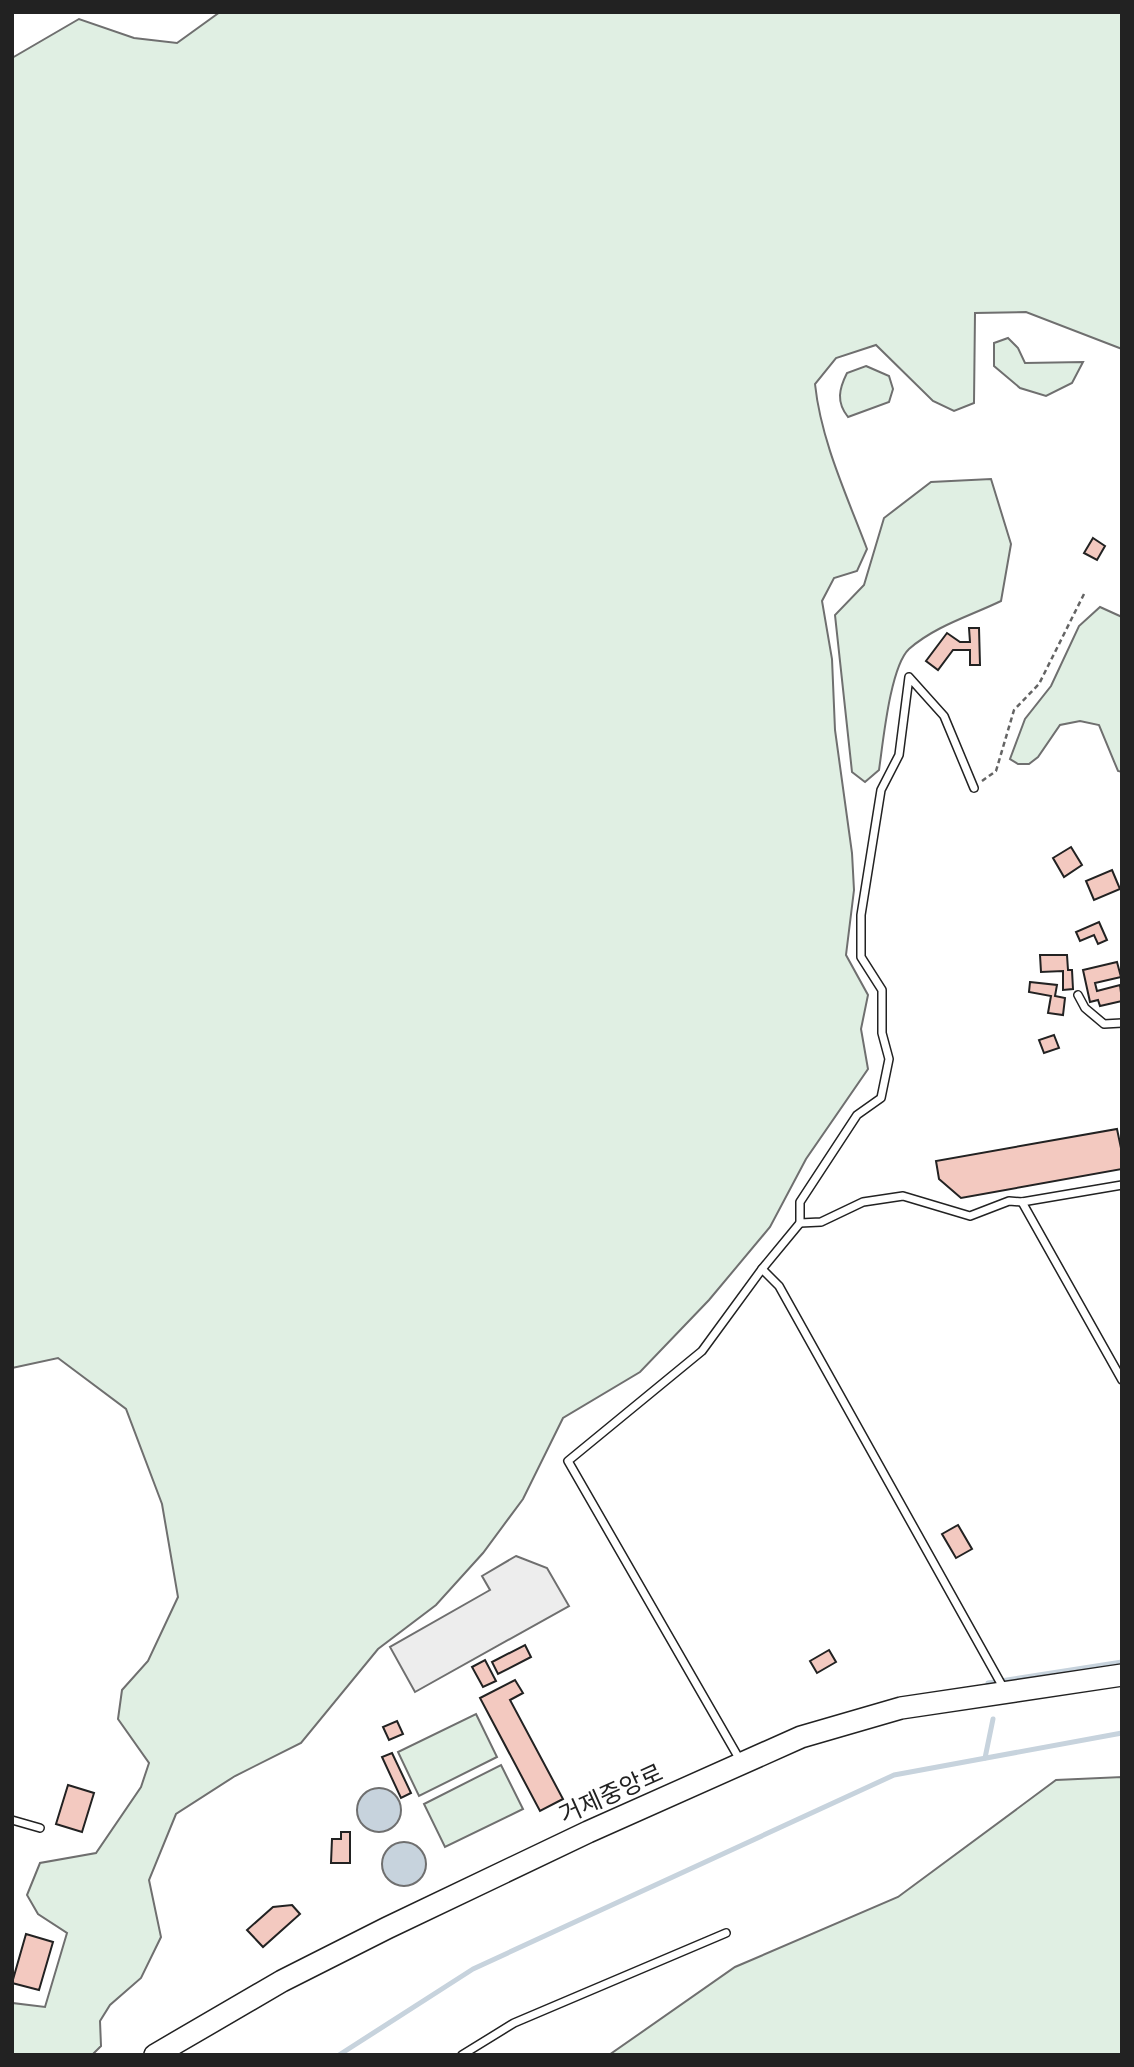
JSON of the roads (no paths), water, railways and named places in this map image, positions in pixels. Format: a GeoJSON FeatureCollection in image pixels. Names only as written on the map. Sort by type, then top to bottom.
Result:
{"type":"FeatureCollection","features":[{"type":"Feature","properties":{"kind":"main road","name":"거제중앙로"},"geometry":{"type":"LineString","coordinates":[[155,2055],[282,1981],[387,1928],[588,1832],[801,1737],[901,1708],[1122,1675]]}},
{"type":"Feature","properties":{"kind":"lane"},"geometry":{"type":"LineString","coordinates":[[742,1763],[568,1461],[702,1351],[762,1269],[800,1223],[800,1202],[857,1115],[881,1098],[889,1059],[882,1032],[882,990],[861,957],[861,915],[881,790],[899,755],[909,677],[944,716],[974,788]]}},
{"type":"Feature","properties":{"kind":"lane"},"geometry":{"type":"LineString","coordinates":[[1078,995],[1085,1008],[1104,1024],[1122,1023]]}},
{"type":"Feature","properties":{"kind":"lane"},"geometry":{"type":"LineString","coordinates":[[800,1223],[821,1222],[863,1202],[903,1196],[971,1216],[1009,1201],[1023,1202],[1122,1185]]}},
{"type":"Feature","properties":{"kind":"lane"},"geometry":{"type":"LineString","coordinates":[[1023,1202],[1122,1380]]}},
{"type":"Feature","properties":{"kind":"lane"},"geometry":{"type":"LineString","coordinates":[[762,1269],[779,1286],[1007,1693]]}},
{"type":"Feature","properties":{"kind":"lane"},"geometry":{"type":"LineString","coordinates":[[12,1820],[40,1828]]}},
{"type":"Feature","properties":{"kind":"lane"},"geometry":{"type":"LineString","coordinates":[[463,2055],[514,2023],[726,1933]]}},
{"type":"Feature","properties":{"kind":"waterway"},"geometry":{"type":"LineString","coordinates":[[988,1683],[1122,1662]]}},
{"type":"Feature","properties":{"kind":"waterway"},"geometry":{"type":"LineString","coordinates":[[985,1758],[993,1719]]}},
{"type":"Feature","properties":{"kind":"waterway"},"geometry":{"type":"LineString","coordinates":[[339,2055],[473,1969],[894,1775],[1122,1733]]}}]}
